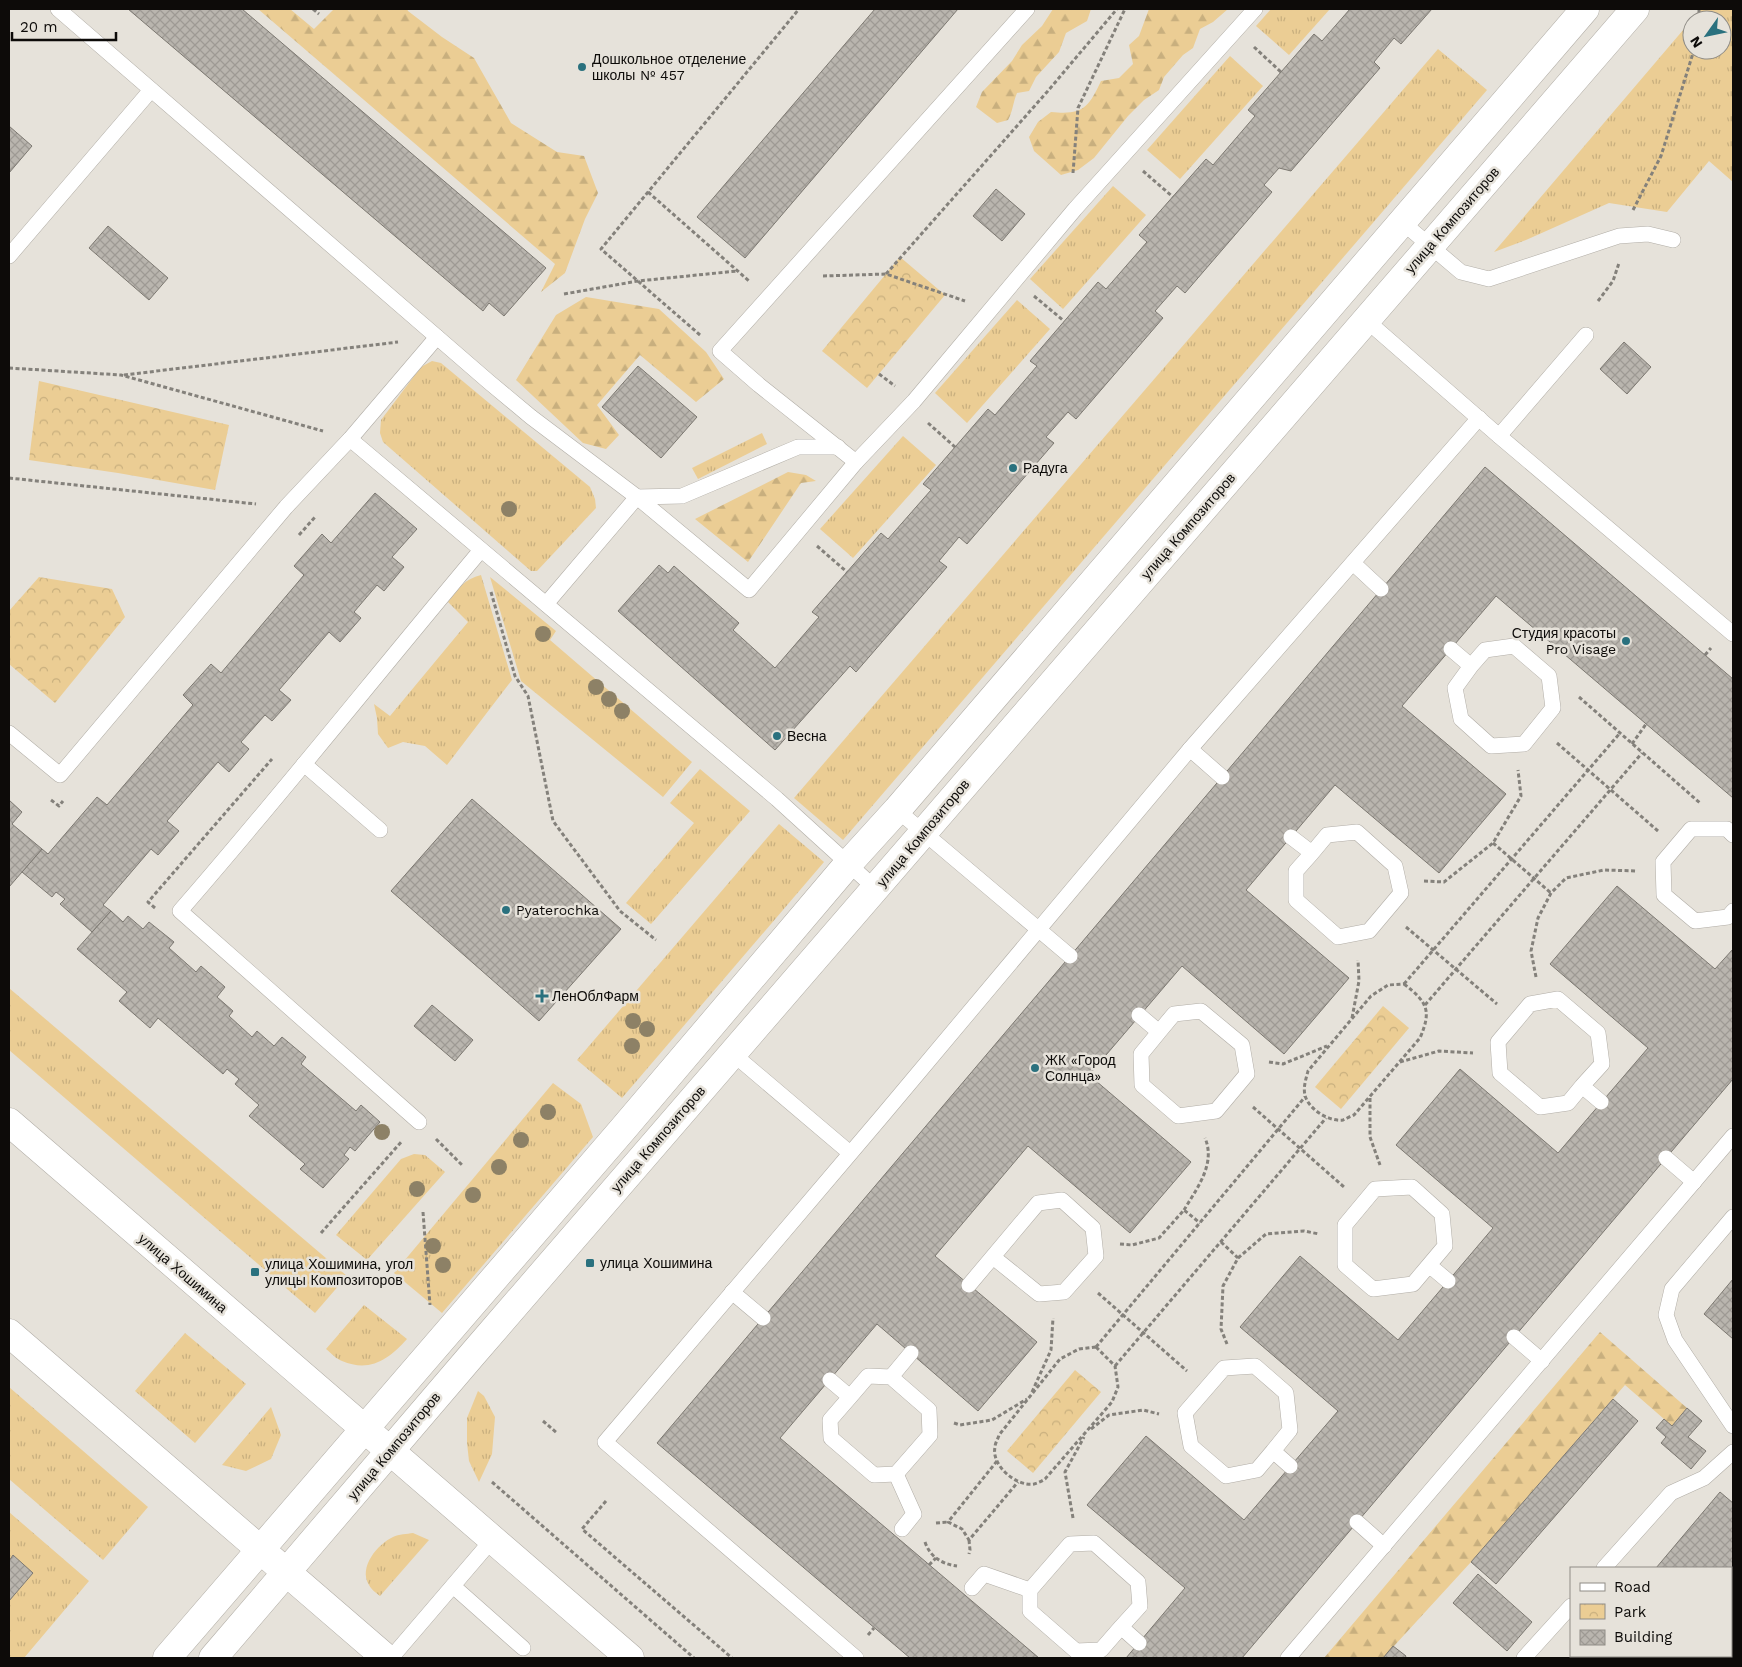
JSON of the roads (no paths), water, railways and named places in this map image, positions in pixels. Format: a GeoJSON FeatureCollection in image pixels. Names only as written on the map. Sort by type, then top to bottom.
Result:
{"type":"FeatureCollection","features":[{"type":"Feature","properties":{"kind":"street"},"geometry":{"type":"LineString","coordinates":[[167,1658],[1585,9]]}},
{"type":"Feature","properties":{"kind":"street","name":"улица Композиторов"},"geometry":{"type":"LineString","coordinates":[[213,1658],[732,1053],[876,889],[1635,9]]}},
{"type":"Feature","properties":{"kind":"street","name":"улица Хошимина"},"geometry":{"type":"LineString","coordinates":[[9,1122],[630,1658]]}},
{"type":"Feature","properties":{"kind":"street"},"geometry":{"type":"LineString","coordinates":[[9,1333],[386,1658]]}},
{"type":"Feature","properties":{"kind":"lane"},"geometry":{"type":"LineString","coordinates":[[58,9],[531,417],[637,497],[749,590],[856,462],[909,406],[1075,209],[1252,10]]}},
{"type":"Feature","properties":{"kind":"lane"},"geometry":{"type":"LineString","coordinates":[[856,462],[720,352],[1027,9]]}},
{"type":"Feature","properties":{"kind":"lane"},"geometry":{"type":"LineString","coordinates":[[9,256],[152,90]]}},
{"type":"Feature","properties":{"kind":"lane"},"geometry":{"type":"LineString","coordinates":[[1402,222],[1461,272],[1489,279],[1619,236],[1648,234],[1673,240]]}},
{"type":"Feature","properties":{"kind":"lane"},"geometry":{"type":"LineString","coordinates":[[1366,320],[1499,436],[1733,634]]}},
{"type":"Feature","properties":{"kind":"lane"},"geometry":{"type":"LineString","coordinates":[[1499,436],[1586,334]]}},
{"type":"Feature","properties":{"kind":"lane"},"geometry":{"type":"LineString","coordinates":[[9,733],[60,775],[286,507],[350,439],[437,337]]}},
{"type":"Feature","properties":{"kind":"lane"},"geometry":{"type":"LineString","coordinates":[[856,1658],[605,1442],[1190,749],[1479,418]]}},
{"type":"Feature","properties":{"kind":"lane"},"geometry":{"type":"LineString","coordinates":[[350,439],[777,799],[876,889]]}},
{"type":"Feature","properties":{"kind":"lane"},"geometry":{"type":"LineString","coordinates":[[546,604],[637,497],[682,496],[798,447],[838,447]]}},
{"type":"Feature","properties":{"kind":"lane"},"geometry":{"type":"LineString","coordinates":[[419,1122],[180,911],[256,824],[481,550]]}},
{"type":"Feature","properties":{"kind":"lane"},"geometry":{"type":"LineString","coordinates":[[1353,563],[1381,589]]}},
{"type":"Feature","properties":{"kind":"lane"},"geometry":{"type":"LineString","coordinates":[[1514,646],[1549,676],[1553,708],[1524,744],[1491,746],[1461,719],[1455,688],[1471,666],[1485,650],[1514,646]]}},
{"type":"Feature","properties":{"kind":"lane"},"geometry":{"type":"LineString","coordinates":[[1451,649],[1471,666]]}},
{"type":"Feature","properties":{"kind":"lane"},"geometry":{"type":"LineString","coordinates":[[1190,749],[1222,777]]}},
{"type":"Feature","properties":{"kind":"lane"},"geometry":{"type":"LineString","coordinates":[[304,764],[380,830]]}},
{"type":"Feature","properties":{"kind":"lane"},"geometry":{"type":"LineString","coordinates":[[897,810],[1070,956]]}},
{"type":"Feature","properties":{"kind":"lane"},"geometry":{"type":"LineString","coordinates":[[1733,835],[1727,829],[1691,830],[1664,862],[1664,894],[1695,921],[1728,918],[1733,912]]}},
{"type":"Feature","properties":{"kind":"lane"},"geometry":{"type":"LineString","coordinates":[[1357,832],[1395,866],[1401,893],[1369,931],[1338,937],[1296,900],[1296,871],[1312,853],[1327,835],[1357,832]]}},
{"type":"Feature","properties":{"kind":"lane"},"geometry":{"type":"LineString","coordinates":[[1291,837],[1312,853]]}},
{"type":"Feature","properties":{"kind":"lane"},"geometry":{"type":"LineString","coordinates":[[1558,999],[1598,1033],[1602,1064],[1582,1086],[1568,1103],[1540,1107],[1500,1073],[1498,1042],[1530,1004],[1558,999]]}},
{"type":"Feature","properties":{"kind":"lane"},"geometry":{"type":"LineString","coordinates":[[1201,1011],[1242,1045],[1247,1074],[1216,1110],[1178,1116],[1142,1085],[1141,1054],[1159,1032],[1174,1014],[1201,1011]]}},
{"type":"Feature","properties":{"kind":"lane"},"geometry":{"type":"LineString","coordinates":[[1139,1016],[1159,1032]]}},
{"type":"Feature","properties":{"kind":"lane"},"geometry":{"type":"LineString","coordinates":[[732,1053],[850,1153]]}},
{"type":"Feature","properties":{"kind":"lane"},"geometry":{"type":"LineString","coordinates":[[1582,1086],[1601,1102]]}},
{"type":"Feature","properties":{"kind":"lane"},"geometry":{"type":"LineString","coordinates":[[1288,1658],[1733,1136]]}},
{"type":"Feature","properties":{"kind":"lane"},"geometry":{"type":"LineString","coordinates":[[1666,1158],[1694,1182]]}},
{"type":"Feature","properties":{"kind":"lane"},"geometry":{"type":"LineString","coordinates":[[1412,1187],[1442,1214],[1445,1246],[1429,1265],[1413,1284],[1372,1289],[1345,1265],[1345,1226],[1375,1189],[1412,1187]]}},
{"type":"Feature","properties":{"kind":"lane"},"geometry":{"type":"LineString","coordinates":[[969,1285],[1038,1203],[1062,1200],[1093,1228],[1096,1256],[1064,1292],[1039,1294],[993,1257]]}},
{"type":"Feature","properties":{"kind":"lane"},"geometry":{"type":"LineString","coordinates":[[1733,1217],[1672,1288],[1666,1315],[1675,1340],[1733,1426]]}},
{"type":"Feature","properties":{"kind":"lane"},"geometry":{"type":"LineString","coordinates":[[1429,1265],[1448,1281]]}},
{"type":"Feature","properties":{"kind":"lane"},"geometry":{"type":"LineString","coordinates":[[732,1292],[763,1318]]}},
{"type":"Feature","properties":{"kind":"lane"},"geometry":{"type":"LineString","coordinates":[[1514,1337],[1542,1361]]}},
{"type":"Feature","properties":{"kind":"lane"},"geometry":{"type":"LineString","coordinates":[[891,1377],[911,1353]]}},
{"type":"Feature","properties":{"kind":"lane"},"geometry":{"type":"LineString","coordinates":[[1255,1366],[1286,1393],[1290,1430],[1273,1451],[1257,1470],[1226,1476],[1191,1446],[1185,1413],[1224,1368],[1255,1366]]}},
{"type":"Feature","properties":{"kind":"lane"},"geometry":{"type":"LineString","coordinates":[[868,1376],[891,1377],[929,1410],[930,1435],[896,1474],[874,1475],[831,1438],[830,1420],[850,1397],[868,1376]]}},
{"type":"Feature","properties":{"kind":"lane"},"geometry":{"type":"LineString","coordinates":[[830,1380],[850,1397]]}},
{"type":"Feature","properties":{"kind":"lane"},"geometry":{"type":"LineString","coordinates":[[1273,1451],[1290,1466]]}},
{"type":"Feature","properties":{"kind":"lane"},"geometry":{"type":"LineString","coordinates":[[1605,1567],[1672,1493],[1704,1478],[1733,1452]]}},
{"type":"Feature","properties":{"kind":"lane"},"geometry":{"type":"LineString","coordinates":[[896,1474],[914,1514],[902,1529]]}},
{"type":"Feature","properties":{"kind":"lane"},"geometry":{"type":"LineString","coordinates":[[1357,1522],[1384,1546]]}},
{"type":"Feature","properties":{"kind":"lane"},"geometry":{"type":"LineString","coordinates":[[391,1658],[492,1540]]}},
{"type":"Feature","properties":{"kind":"lane"},"geometry":{"type":"LineString","coordinates":[[1094,1543],[1138,1582],[1140,1606],[1101,1650],[1076,1651],[1030,1611],[1030,1590],[1070,1544],[1094,1543]]}},
{"type":"Feature","properties":{"kind":"lane"},"geometry":{"type":"LineString","coordinates":[[972,1588],[984,1574],[1030,1590]]}},
{"type":"Feature","properties":{"kind":"lane"},"geometry":{"type":"LineString","coordinates":[[453,1586],[523,1648]]}},
{"type":"Feature","properties":{"kind":"lane"},"geometry":{"type":"LineString","coordinates":[[1524,1658],[1570,1607]]}},
{"type":"Feature","properties":{"kind":"lane"},"geometry":{"type":"LineString","coordinates":[[1121,1627],[1139,1643]]}},
{"type":"Feature","properties":{"kind":"place","name":"Дошкольное отделение школы № 457"},"geometry":{"type":"Point","coordinates":[582,67]}},
{"type":"Feature","properties":{"kind":"place","name":"Радуга"},"geometry":{"type":"Point","coordinates":[1013,468]}},
{"type":"Feature","properties":{"kind":"place","name":"Студия красоты Pro Visage"},"geometry":{"type":"Point","coordinates":[1626,641]}},
{"type":"Feature","properties":{"kind":"place","name":"Весна"},"geometry":{"type":"Point","coordinates":[777,736]}},
{"type":"Feature","properties":{"kind":"place","name":"Pyaterochka"},"geometry":{"type":"Point","coordinates":[506,910]}},
{"type":"Feature","properties":{"kind":"place","name":"ЛенОблФарм"},"geometry":{"type":"Point","coordinates":[542,996]}},
{"type":"Feature","properties":{"kind":"place","name":"ЖК «Город Солнца»"},"geometry":{"type":"Point","coordinates":[1035,1068]}},
{"type":"Feature","properties":{"kind":"place","name":"улица Хошимина"},"geometry":{"type":"Point","coordinates":[590,1263]}},
{"type":"Feature","properties":{"kind":"place","name":"улица Хошимина, угол улицы Композиторов"},"geometry":{"type":"Point","coordinates":[255,1272]}}]}
